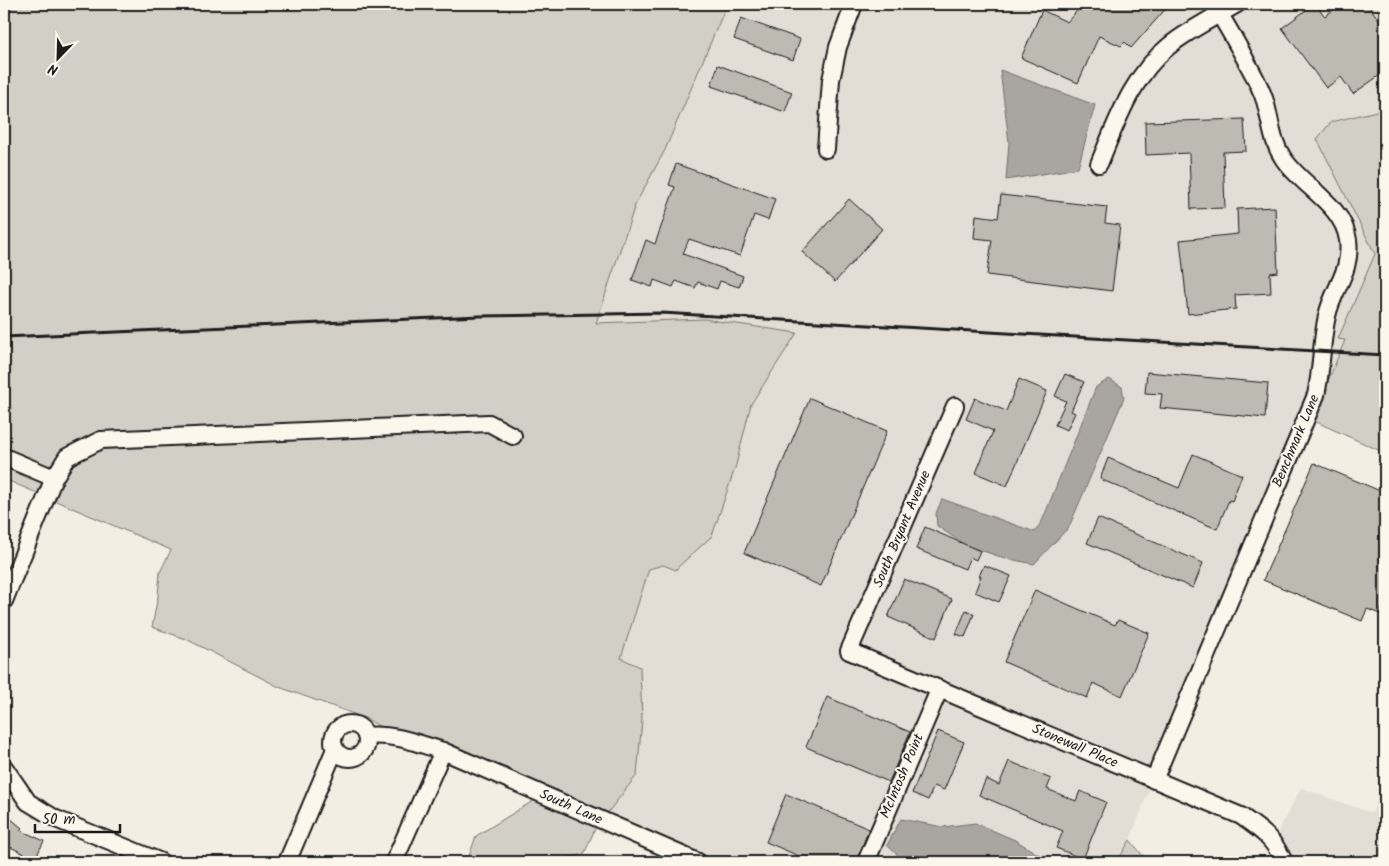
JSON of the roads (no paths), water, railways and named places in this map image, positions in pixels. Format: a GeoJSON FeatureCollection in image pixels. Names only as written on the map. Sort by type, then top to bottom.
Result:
{"type":"FeatureCollection","features":[{"type":"Feature","properties":{"kind":"street"},"geometry":{"type":"LineString","coordinates":[[826,150],[831,80],[838,47],[854,4]]}},
{"type":"Feature","properties":{"kind":"street"},"geometry":{"type":"LineString","coordinates":[[1099,164],[1125,100],[1139,78],[1169,46],[1217,9],[1237,4]]}},
{"type":"Feature","properties":{"kind":"street","name":"Benchmark Lane"},"geometry":{"type":"LineString","coordinates":[[1154,780],[1316,395],[1327,316],[1346,270],[1348,258],[1348,241],[1345,229],[1335,211],[1293,172],[1272,138],[1265,102],[1258,84],[1217,9]]}},
{"type":"Feature","properties":{"kind":"street","name":"South Bryant Avenue"},"geometry":{"type":"LineString","coordinates":[[849,651],[955,406]]}},
{"type":"Feature","properties":{"kind":"street"},"geometry":{"type":"LineString","coordinates":[[4,602],[54,478],[67,457],[101,440],[489,423],[513,436]]}},
{"type":"Feature","properties":{"kind":"street"},"geometry":{"type":"LineString","coordinates":[[4,457],[54,478]]}},
{"type":"Feature","properties":{"kind":"street","name":"Stonewall Place"},"geometry":{"type":"LineString","coordinates":[[849,651],[1241,816],[1265,833],[1278,849],[1284,862]]}},
{"type":"Feature","properties":{"kind":"street","name":"McIntosh Point"},"geometry":{"type":"LineString","coordinates":[[866,862],[939,690]]}},
{"type":"Feature","properties":{"kind":"street"},"geometry":{"type":"LineString","coordinates":[[354,724],[363,730],[366,736],[366,747],[359,755],[354,757],[343,756],[335,749],[333,744],[334,734],[342,726],[354,724]]}},
{"type":"Feature","properties":{"kind":"street","name":"South Lane"},"geometry":{"type":"LineString","coordinates":[[366,736],[380,734],[403,738],[443,751],[698,862]]}},
{"type":"Feature","properties":{"kind":"street"},"geometry":{"type":"LineString","coordinates":[[287,862],[335,749]]}},
{"type":"Feature","properties":{"kind":"street"},"geometry":{"type":"LineString","coordinates":[[394,862],[443,751]]}},
{"type":"Feature","properties":{"kind":"street"},"geometry":{"type":"LineString","coordinates":[[4,767],[28,802],[56,819],[161,862]]}},
{"type":"Feature","properties":{"kind":"railway"},"geometry":{"type":"LineString","coordinates":[[4,337],[480,316],[662,313],[1385,355]]}}]}
